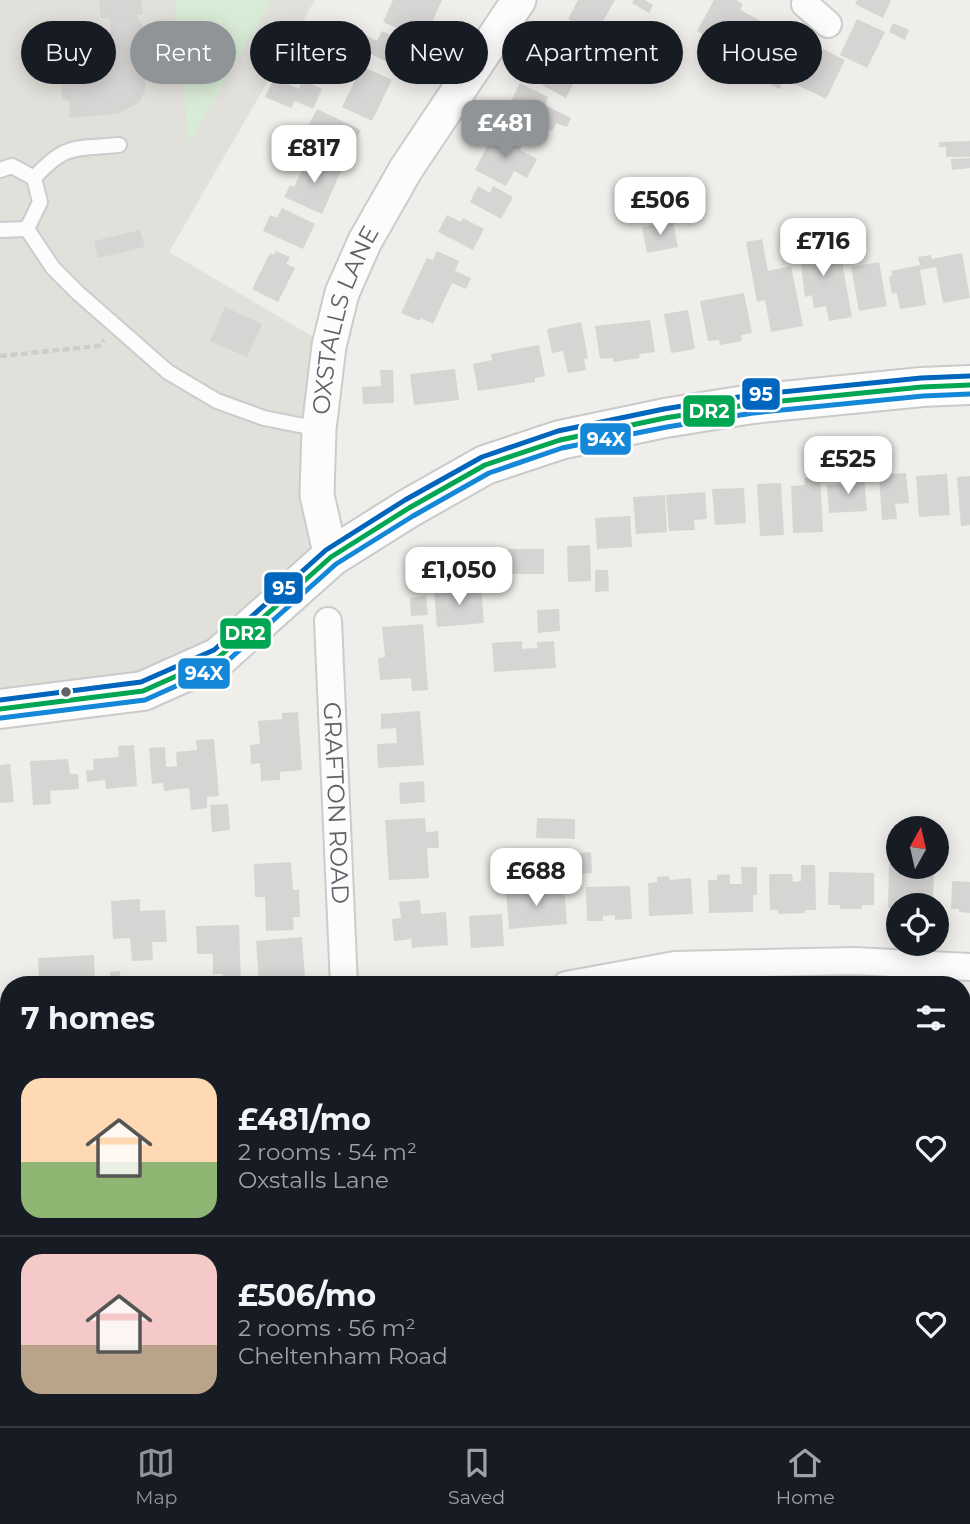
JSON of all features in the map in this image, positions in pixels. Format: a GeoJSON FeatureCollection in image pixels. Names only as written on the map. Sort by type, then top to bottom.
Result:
{"type":"FeatureCollection","features":[{"type":"Feature","properties":{"kind":"main road"},"geometry":{"type":"LineString","coordinates":[[0,709],[143,691],[219,657],[331,557],[485,465],[560,440],[665,418],[752,404],[922,387],[970,385]]}},
{"type":"Feature","properties":{"kind":"street","name":"OXSTALLS LANE"},"geometry":{"type":"LineString","coordinates":[[331,557],[317,495],[319,429],[329,346],[342,293],[365,240],[407,169],[519,0]]}},
{"type":"Feature","properties":{"kind":"street"},"geometry":{"type":"LineString","coordinates":[[798,1],[828,24]]}},
{"type":"Feature","properties":{"kind":"street","name":"GRAFTON ROAD"},"geometry":{"type":"LineString","coordinates":[[328,621],[344,976]]}},
{"type":"Feature","properties":{"kind":"street"},"geometry":{"type":"LineString","coordinates":[[615,976],[675,965],[853,961],[970,967]]}},
{"type":"Feature","properties":{"kind":"lane"},"geometry":{"type":"LineString","coordinates":[[34,178],[52,158],[66,150],[119,145]]}},
{"type":"Feature","properties":{"kind":"lane"},"geometry":{"type":"LineString","coordinates":[[0,170],[12,166],[34,178],[40,202],[27,229]]}},
{"type":"Feature","properties":{"kind":"lane"},"geometry":{"type":"LineString","coordinates":[[27,229],[53,268],[168,372],[217,401],[264,418],[319,429]]}},
{"type":"Feature","properties":{"kind":"lane"},"geometry":{"type":"LineString","coordinates":[[0,230],[27,229]]}},
{"type":"Feature","properties":{"kind":"path"},"geometry":{"type":"LineString","coordinates":[[0,356],[99,346],[116,327]]}},
{"type":"Feature","properties":{"kind":"shaded area"},"geometry":{"type":"Polygon","coordinates":[[[0,0],[315,0],[303,21],[250,21],[250,84],[266,84],[169,252],[329,346],[331,557],[219,657],[0,709],[0,0]]]}},
{"type":"Feature","properties":{"kind":"green space"},"geometry":{"type":"Polygon","coordinates":[[[175,0],[272,0],[260,21],[250,21],[250,38],[236,62],[236,21],[177,21],[175,0]]]}},
{"type":"Feature","properties":{"kind":"green space"},"geometry":{"type":"Polygon","coordinates":[[[183,84],[223,84],[189,143],[183,84]]]}},
{"type":"Feature","properties":{"kind":"building"},"geometry":{"type":"Polygon","coordinates":[[[99,0],[141,0],[143,14],[136,15],[140,21],[130,21],[130,84],[145,84],[145,91],[140,102],[118,114],[69,118],[70,102],[62,98],[61,84],[116,84],[116,21],[101,18],[99,0]]]}},
{"type":"Feature","properties":{"kind":"building"},"geometry":{"type":"Polygon","coordinates":[[[393,0],[442,0],[433,21],[383,22],[393,0]]]}},
{"type":"Feature","properties":{"kind":"building"},"geometry":{"type":"Polygon","coordinates":[[[578,0],[615,0],[603,21],[568,19],[578,0]]]}},
{"type":"Feature","properties":{"kind":"building"},"geometry":{"type":"Polygon","coordinates":[[[634,0],[645,0],[653,5],[649,13],[632,3],[634,0]]]}},
{"type":"Feature","properties":{"kind":"building"},"geometry":{"type":"Polygon","coordinates":[[[714,0],[736,0],[743,4],[740,10],[761,21],[702,21],[714,0]]]}},
{"type":"Feature","properties":{"kind":"building"},"geometry":{"type":"Polygon","coordinates":[[[857,0],[891,0],[883,18],[855,4],[857,0]]]}},
{"type":"Feature","properties":{"kind":"building"},"geometry":{"type":"Polygon","coordinates":[[[857,19],[885,32],[867,68],[840,55],[857,19]]]}},
{"type":"Feature","properties":{"kind":"building"},"geometry":{"type":"Polygon","coordinates":[[[893,23],[909,30],[905,40],[889,32],[893,23]]]}},
{"type":"Feature","properties":{"kind":"building"},"geometry":{"type":"Polygon","coordinates":[[[382,31],[385,32],[385,61],[371,54],[371,38],[377,41],[382,31]]]}},
{"type":"Feature","properties":{"kind":"building"},"geometry":{"type":"Polygon","coordinates":[[[823,49],[845,60],[826,99],[795,84],[822,84],[823,49]]]}},
{"type":"Feature","properties":{"kind":"building"},"geometry":{"type":"Polygon","coordinates":[[[371,70],[385,77],[385,84],[390,84],[372,121],[342,107],[353,84],[371,84],[371,70]]]}},
{"type":"Feature","properties":{"kind":"building"},"geometry":{"type":"Polygon","coordinates":[[[271,84],[288,84],[299,89],[301,84],[311,84],[322,89],[313,109],[295,101],[291,108],[265,97],[271,84]]]}},
{"type":"Feature","properties":{"kind":"building"},"geometry":{"type":"Polygon","coordinates":[[[520,84],[522,84],[548,97],[545,105],[571,118],[567,127],[556,123],[552,131],[534,122],[530,128],[504,115],[520,84]]]}},
{"type":"Feature","properties":{"kind":"building"},"geometry":{"type":"Polygon","coordinates":[[[541,84],[573,84],[566,98],[541,84]]]}},
{"type":"Feature","properties":{"kind":"building"},"geometry":{"type":"Polygon","coordinates":[[[317,109],[361,130],[346,161],[314,145],[317,137],[305,132],[317,109]]]}},
{"type":"Feature","properties":{"kind":"building"},"geometry":{"type":"Polygon","coordinates":[[[495,131],[522,144],[520,150],[537,159],[527,178],[514,171],[506,186],[475,170],[495,131]]]}},
{"type":"Feature","properties":{"kind":"building"},"geometry":{"type":"Polygon","coordinates":[[[970,141],[970,157],[946,157],[946,147],[939,147],[939,142],[970,141]]]}},
{"type":"Feature","properties":{"kind":"building"},"geometry":{"type":"Polygon","coordinates":[[[309,155],[342,169],[322,214],[284,197],[290,185],[294,187],[309,155]]]}},
{"type":"Feature","properties":{"kind":"building"},"geometry":{"type":"Polygon","coordinates":[[[970,158],[970,168],[952,170],[951,159],[970,158]]]}},
{"type":"Feature","properties":{"kind":"building"},"geometry":{"type":"Polygon","coordinates":[[[478,186],[490,193],[493,186],[513,197],[501,219],[470,202],[478,186]]]}},
{"type":"Feature","properties":{"kind":"building"},"geometry":{"type":"Polygon","coordinates":[[[282,208],[315,224],[303,249],[263,231],[270,215],[277,218],[282,208]]]}},
{"type":"Feature","properties":{"kind":"building"},"geometry":{"type":"Polygon","coordinates":[[[447,215],[461,222],[463,218],[484,229],[473,250],[438,232],[447,215]]]}},
{"type":"Feature","properties":{"kind":"building"},"geometry":{"type":"Polygon","coordinates":[[[673,221],[678,247],[647,253],[642,227],[673,221]]]}},
{"type":"Feature","properties":{"kind":"building"},"geometry":{"type":"Polygon","coordinates":[[[816,229],[821,259],[841,256],[852,317],[829,321],[826,306],[814,308],[812,295],[805,297],[797,233],[816,229]]]}},
{"type":"Feature","properties":{"kind":"building"},"geometry":{"type":"Polygon","coordinates":[[[140,230],[145,247],[98,258],[94,241],[140,230]]]}},
{"type":"Feature","properties":{"kind":"building"},"geometry":{"type":"Polygon","coordinates":[[[762,239],[768,271],[791,266],[803,326],[771,332],[765,300],[757,302],[746,242],[762,239]]]}},
{"type":"Feature","properties":{"kind":"building"},"geometry":{"type":"Polygon","coordinates":[[[276,251],[290,257],[286,264],[295,268],[278,302],[252,289],[270,253],[274,255],[276,251]]]}},
{"type":"Feature","properties":{"kind":"building"},"geometry":{"type":"Polygon","coordinates":[[[437,251],[459,261],[455,271],[471,278],[466,289],[452,283],[433,324],[401,313],[427,258],[433,260],[437,251]]]}},
{"type":"Feature","properties":{"kind":"building"},"geometry":{"type":"Polygon","coordinates":[[[962,253],[970,298],[943,303],[936,267],[920,270],[926,305],[900,309],[897,293],[892,294],[889,277],[892,276],[891,271],[920,265],[918,257],[931,255],[932,259],[962,253]]]}},
{"type":"Feature","properties":{"kind":"building"},"geometry":{"type":"Polygon","coordinates":[[[879,262],[887,306],[859,311],[851,267],[879,262]]]}},
{"type":"Feature","properties":{"kind":"building"},"geometry":{"type":"Polygon","coordinates":[[[744,293],[752,333],[741,335],[742,341],[720,345],[719,340],[708,341],[700,301],[744,293]]]}},
{"type":"Feature","properties":{"kind":"building"},"geometry":{"type":"Polygon","coordinates":[[[225,307],[262,324],[247,357],[210,341],[225,307]]]}},
{"type":"Feature","properties":{"kind":"building"},"geometry":{"type":"Polygon","coordinates":[[[688,310],[695,349],[671,353],[664,314],[688,310]]]}},
{"type":"Feature","properties":{"kind":"building"},"geometry":{"type":"Polygon","coordinates":[[[650,320],[655,352],[639,354],[640,358],[613,362],[613,358],[600,359],[595,326],[650,320]]]}},
{"type":"Feature","properties":{"kind":"building"},"geometry":{"type":"Polygon","coordinates":[[[581,322],[588,358],[584,359],[586,370],[568,373],[563,351],[552,353],[547,329],[581,322]]]}},
{"type":"Feature","properties":{"kind":"building"},"geometry":{"type":"Polygon","coordinates":[[[539,345],[545,376],[535,378],[535,382],[478,391],[473,364],[492,360],[491,354],[539,345]]]}},
{"type":"Feature","properties":{"kind":"building"},"geometry":{"type":"Polygon","coordinates":[[[455,369],[459,400],[414,405],[410,374],[455,369]]]}},
{"type":"Feature","properties":{"kind":"building"},"geometry":{"type":"Polygon","coordinates":[[[380,370],[393,370],[394,403],[363,404],[362,387],[381,386],[380,370]]]}},
{"type":"Feature","properties":{"kind":"building"},"geometry":{"type":"Polygon","coordinates":[[[906,473],[909,503],[895,504],[897,519],[882,520],[879,475],[906,473]]]}},
{"type":"Feature","properties":{"kind":"building"},"geometry":{"type":"Polygon","coordinates":[[[947,474],[950,515],[919,517],[916,476],[947,474]]]}},
{"type":"Feature","properties":{"kind":"building"},"geometry":{"type":"Polygon","coordinates":[[[864,476],[867,511],[829,513],[827,485],[845,484],[845,477],[864,476]]]}},
{"type":"Feature","properties":{"kind":"building"},"geometry":{"type":"Polygon","coordinates":[[[970,476],[970,525],[961,526],[957,477],[970,476]]]}},
{"type":"Feature","properties":{"kind":"building"},"geometry":{"type":"Polygon","coordinates":[[[820,477],[823,532],[793,533],[791,486],[805,485],[804,478],[820,477]]]}},
{"type":"Feature","properties":{"kind":"building"},"geometry":{"type":"Polygon","coordinates":[[[781,483],[784,535],[760,536],[757,484],[781,483]]]}},
{"type":"Feature","properties":{"kind":"building"},"geometry":{"type":"Polygon","coordinates":[[[744,488],[746,523],[715,525],[712,489],[744,488]]]}},
{"type":"Feature","properties":{"kind":"building"},"geometry":{"type":"Polygon","coordinates":[[[705,492],[707,519],[694,520],[695,530],[669,531],[666,495],[705,492]]]}},
{"type":"Feature","properties":{"kind":"building"},"geometry":{"type":"Polygon","coordinates":[[[665,495],[667,532],[636,534],[633,497],[665,495]]]}},
{"type":"Feature","properties":{"kind":"building"},"geometry":{"type":"Polygon","coordinates":[[[630,516],[632,547],[597,549],[595,518],[630,516]]]}},
{"type":"Feature","properties":{"kind":"building"},"geometry":{"type":"Polygon","coordinates":[[[590,545],[591,581],[568,582],[567,546],[590,545]]]}},
{"type":"Feature","properties":{"kind":"building"},"geometry":{"type":"Polygon","coordinates":[[[508,549],[544,549],[544,574],[508,574],[508,549]]]}},
{"type":"Feature","properties":{"kind":"building"},"geometry":{"type":"Polygon","coordinates":[[[595,570],[608,570],[609,591],[595,592],[595,570]]]}},
{"type":"Feature","properties":{"kind":"building"},"geometry":{"type":"Polygon","coordinates":[[[481,587],[484,623],[437,627],[434,590],[481,587]]]}},
{"type":"Feature","properties":{"kind":"building"},"geometry":{"type":"Polygon","coordinates":[[[426,596],[428,615],[411,616],[410,598],[426,596]]]}},
{"type":"Feature","properties":{"kind":"building"},"geometry":{"type":"Polygon","coordinates":[[[559,609],[560,631],[538,633],[537,610],[559,609]]]}},
{"type":"Feature","properties":{"kind":"building"},"geometry":{"type":"Polygon","coordinates":[[[423,624],[428,690],[412,691],[411,678],[380,680],[378,658],[385,657],[382,627],[423,624]]]}},
{"type":"Feature","properties":{"kind":"building"},"geometry":{"type":"Polygon","coordinates":[[[522,641],[522,649],[537,648],[537,642],[554,641],[556,668],[494,672],[492,643],[522,641]]]}},
{"type":"Feature","properties":{"kind":"building"},"geometry":{"type":"Polygon","coordinates":[[[420,711],[424,765],[378,768],[377,744],[397,743],[396,728],[381,729],[381,714],[420,711]]]}},
{"type":"Feature","properties":{"kind":"building"},"geometry":{"type":"Polygon","coordinates":[[[298,712],[302,770],[280,772],[280,780],[261,781],[260,763],[251,764],[250,745],[260,744],[258,721],[282,719],[282,713],[298,712]]]}},
{"type":"Feature","properties":{"kind":"building"},"geometry":{"type":"Polygon","coordinates":[[[214,739],[219,796],[207,797],[207,808],[191,810],[189,788],[164,791],[163,783],[152,784],[149,748],[165,747],[166,767],[177,766],[176,752],[197,750],[196,740],[214,739]]]}},
{"type":"Feature","properties":{"kind":"building"},"geometry":{"type":"Polygon","coordinates":[[[134,745],[137,786],[106,789],[105,780],[87,782],[86,770],[94,770],[93,759],[119,757],[118,746],[134,745]]]}},
{"type":"Feature","properties":{"kind":"building"},"geometry":{"type":"Polygon","coordinates":[[[68,759],[70,774],[78,774],[79,789],[50,791],[51,804],[33,805],[30,761],[68,759]]]}},
{"type":"Feature","properties":{"kind":"building"},"geometry":{"type":"Polygon","coordinates":[[[10,764],[14,802],[0,803],[0,765],[10,764]]]}},
{"type":"Feature","properties":{"kind":"building"},"geometry":{"type":"Polygon","coordinates":[[[424,781],[425,802],[400,804],[399,783],[424,781]]]}},
{"type":"Feature","properties":{"kind":"building"},"geometry":{"type":"Polygon","coordinates":[[[228,804],[230,830],[212,832],[210,805],[228,804]]]}},
{"type":"Feature","properties":{"kind":"building"},"geometry":{"type":"Polygon","coordinates":[[[425,818],[426,832],[438,831],[439,848],[427,848],[429,878],[389,880],[385,820],[425,818]]]}},
{"type":"Feature","properties":{"kind":"building"},"geometry":{"type":"Polygon","coordinates":[[[537,818],[575,819],[575,839],[536,838],[537,818]]]}},
{"type":"Feature","properties":{"kind":"building"},"geometry":{"type":"Polygon","coordinates":[[[591,852],[592,873],[581,874],[579,853],[591,852]]]}},
{"type":"Feature","properties":{"kind":"building"},"geometry":{"type":"Polygon","coordinates":[[[291,862],[293,890],[299,890],[300,917],[293,917],[294,930],[266,931],[265,897],[255,897],[254,864],[291,862]]]}},
{"type":"Feature","properties":{"kind":"building"},"geometry":{"type":"Polygon","coordinates":[[[801,865],[815,865],[816,910],[778,914],[778,910],[770,910],[769,874],[792,874],[793,882],[801,881],[801,865]]]}},
{"type":"Feature","properties":{"kind":"building"},"geometry":{"type":"Polygon","coordinates":[[[741,867],[757,867],[757,895],[753,895],[753,912],[709,913],[708,880],[717,880],[717,875],[730,874],[730,884],[742,884],[741,867]]]}},
{"type":"Feature","properties":{"kind":"building"},"geometry":{"type":"Polygon","coordinates":[[[829,872],[874,873],[874,905],[862,905],[862,909],[840,909],[840,905],[828,905],[829,872]]]}},
{"type":"Feature","properties":{"kind":"building"},"geometry":{"type":"Polygon","coordinates":[[[669,876],[670,880],[691,878],[693,914],[649,916],[648,883],[657,882],[657,877],[669,876]]]}},
{"type":"Feature","properties":{"kind":"building"},"geometry":{"type":"Polygon","coordinates":[[[889,879],[934,879],[933,893],[888,893],[889,879]]]}},
{"type":"Feature","properties":{"kind":"building"},"geometry":{"type":"Polygon","coordinates":[[[952,881],[970,882],[970,913],[951,909],[952,881]]]}},
{"type":"Feature","properties":{"kind":"building"},"geometry":{"type":"Polygon","coordinates":[[[630,886],[632,919],[615,920],[615,915],[603,916],[603,921],[587,921],[586,887],[630,886]]]}},
{"type":"Feature","properties":{"kind":"building"},"geometry":{"type":"Polygon","coordinates":[[[564,887],[567,924],[509,929],[506,892],[564,887]]]}},
{"type":"Feature","properties":{"kind":"building"},"geometry":{"type":"Polygon","coordinates":[[[140,899],[140,911],[165,910],[167,942],[152,942],[153,960],[132,961],[130,938],[113,939],[111,901],[140,899]]]}},
{"type":"Feature","properties":{"kind":"building"},"geometry":{"type":"Polygon","coordinates":[[[420,900],[421,914],[446,912],[448,945],[412,948],[411,939],[394,941],[392,919],[401,918],[399,902],[420,900]]]}},
{"type":"Feature","properties":{"kind":"building"},"geometry":{"type":"Polygon","coordinates":[[[502,914],[504,946],[471,948],[469,916],[502,914]]]}},
{"type":"Feature","properties":{"kind":"building"},"geometry":{"type":"Polygon","coordinates":[[[239,925],[241,976],[213,974],[213,954],[197,954],[196,926],[239,925]]]}},
{"type":"Feature","properties":{"kind":"building"},"geometry":{"type":"Polygon","coordinates":[[[302,937],[305,976],[259,976],[256,941],[302,937]]]}},
{"type":"Feature","properties":{"kind":"building"},"geometry":{"type":"Polygon","coordinates":[[[94,955],[95,976],[39,976],[38,958],[94,955]]]}},
{"type":"Feature","properties":{"kind":"building"},"geometry":{"type":"Polygon","coordinates":[[[120,971],[120,976],[110,976],[110,972],[120,971]]]}},
{"type":"Feature","properties":{"kind":"transit line","name":"95"},"geometry":{"type":"LineString","coordinates":[[0,700],[141,682],[214,650],[326,550],[405,500],[482,457],[558,431],[664,409],[751,395],[921,378],[970,376]]}},
{"type":"Feature","properties":{"kind":"transit line","name":"DR2"},"geometry":{"type":"LineString","coordinates":[[0,709],[143,691],[219,657],[331,557],[485,465],[560,440],[665,418],[752,404],[922,387],[970,385]]}},
{"type":"Feature","properties":{"kind":"transit line","name":"94X"},"geometry":{"type":"LineString","coordinates":[[1,718],[145,700],[223,665],[336,564],[489,473],[562,448],[753,413],[923,396],[970,394]]}}]}
